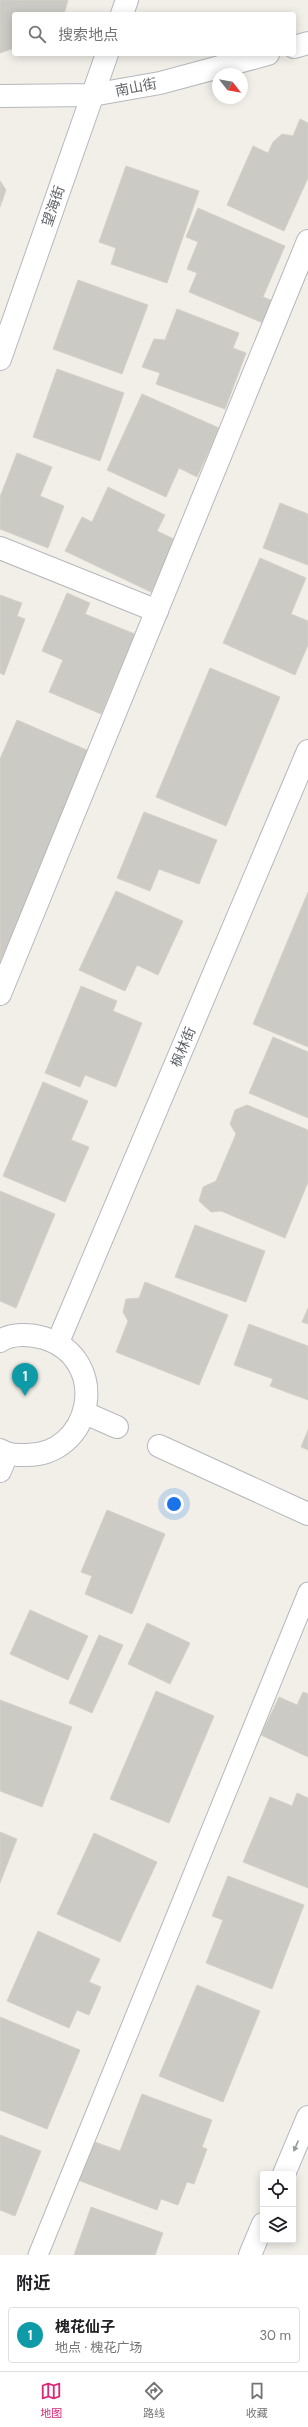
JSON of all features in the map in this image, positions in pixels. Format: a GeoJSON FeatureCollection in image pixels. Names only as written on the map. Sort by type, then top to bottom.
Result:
{"type":"FeatureCollection","features":[{"type":"Feature","properties":{"kind":"street"},"geometry":{"type":"LineString","coordinates":[[123,12],[127,0]]}},
{"type":"Feature","properties":{"kind":"street"},"geometry":{"type":"LineString","coordinates":[[296,46],[308,43]]}},
{"type":"Feature","properties":{"kind":"street","name":"望海街"},"geometry":{"type":"LineString","coordinates":[[0,359],[106,56]]}},
{"type":"Feature","properties":{"kind":"street","name":"南山街"},"geometry":{"type":"LineString","coordinates":[[0,96],[92,95],[160,83],[261,56]]}},
{"type":"Feature","properties":{"kind":"street"},"geometry":{"type":"LineString","coordinates":[[0,994],[308,241]]}},
{"type":"Feature","properties":{"kind":"street"},"geometry":{"type":"LineString","coordinates":[[0,548],[157,611]]}},
{"type":"Feature","properties":{"kind":"street","name":"枫林街"},"geometry":{"type":"LineString","coordinates":[[58,1342],[308,751]]}},
{"type":"Feature","properties":{"kind":"street"},"geometry":{"type":"LineString","coordinates":[[0,1341],[6,1337],[32,1334],[58,1342],[77,1361],[87,1386],[85,1413],[68,1440],[39,1456],[2,1458]]}},
{"type":"Feature","properties":{"kind":"street"},"geometry":{"type":"LineString","coordinates":[[85,1413],[117,1427]]}},
{"type":"Feature","properties":{"kind":"street"},"geometry":{"type":"LineString","coordinates":[[159,1446],[308,1514]]}},
{"type":"Feature","properties":{"kind":"street"},"geometry":{"type":"LineString","coordinates":[[285,2171],[308,2117]]}},
{"type":"Feature","properties":{"kind":"street"},"geometry":{"type":"LineString","coordinates":[[250,2255],[260,2231]]}},
{"type":"Feature","properties":{"kind":"lane"},"geometry":{"type":"LineString","coordinates":[[38,2255],[308,1592]]}},
{"type":"Feature","properties":{"kind":"building"},"geometry":{"type":"Polygon","coordinates":[[[0,0],[68,0],[65,12],[12,12],[12,49],[0,53],[0,0]]]}},
{"type":"Feature","properties":{"kind":"building"},"geometry":{"type":"Polygon","coordinates":[[[300,119],[308,123],[308,178],[284,231],[227,205],[253,146],[268,153],[273,142],[282,134],[293,136],[300,119]]]}},
{"type":"Feature","properties":{"kind":"building"},"geometry":{"type":"Polygon","coordinates":[[[126,166],[199,191],[167,283],[111,264],[116,248],[99,242],[126,166]]]}},
{"type":"Feature","properties":{"kind":"building"},"geometry":{"type":"Polygon","coordinates":[[[0,181],[6,190],[0,207],[0,181]]]}},
{"type":"Feature","properties":{"kind":"building"},"geometry":{"type":"Polygon","coordinates":[[[198,208],[285,246],[263,297],[273,301],[263,323],[189,292],[197,273],[187,269],[198,242],[186,237],[198,208]]]}},
{"type":"Feature","properties":{"kind":"building"},"geometry":{"type":"Polygon","coordinates":[[[78,280],[148,305],[122,374],[53,349],[78,280]]]}},
{"type":"Feature","properties":{"kind":"building"},"geometry":{"type":"Polygon","coordinates":[[[177,309],[239,333],[233,348],[246,353],[225,409],[156,384],[160,373],[142,367],[154,339],[165,340],[177,309]]]}},
{"type":"Feature","properties":{"kind":"building"},"geometry":{"type":"Polygon","coordinates":[[[57,369],[124,393],[100,461],[33,437],[57,369]]]}},
{"type":"Feature","properties":{"kind":"building"},"geometry":{"type":"Polygon","coordinates":[[[142,394],[219,428],[197,477],[179,468],[166,497],[107,470],[142,394]]]}},
{"type":"Feature","properties":{"kind":"building"},"geometry":{"type":"Polygon","coordinates":[[[17,453],[52,467],[40,496],[64,506],[48,548],[0,529],[0,497],[17,453]]]}},
{"type":"Feature","properties":{"kind":"building"},"geometry":{"type":"Polygon","coordinates":[[[108,487],[165,515],[157,531],[176,540],[151,592],[65,551],[82,517],[92,522],[108,487]]]}},
{"type":"Feature","properties":{"kind":"building"},"geometry":{"type":"Polygon","coordinates":[[[280,503],[308,514],[308,565],[263,548],[280,503]]]}},
{"type":"Feature","properties":{"kind":"building"},"geometry":{"type":"Polygon","coordinates":[[[260,558],[306,578],[291,614],[308,621],[308,645],[295,675],[223,643],[260,558]]]}},
{"type":"Feature","properties":{"kind":"building"},"geometry":{"type":"Polygon","coordinates":[[[67,593],[90,603],[85,614],[135,634],[101,714],[49,692],[63,660],[42,651],[67,593]]]}},
{"type":"Feature","properties":{"kind":"building"},"geometry":{"type":"Polygon","coordinates":[[[0,595],[22,603],[17,616],[25,619],[4,675],[0,673],[0,595]]]}},
{"type":"Feature","properties":{"kind":"building"},"geometry":{"type":"Polygon","coordinates":[[[210,668],[280,697],[226,826],[156,797],[210,668]]]}},
{"type":"Feature","properties":{"kind":"building"},"geometry":{"type":"Polygon","coordinates":[[[17,720],[89,751],[0,962],[0,759],[17,720]]]}},
{"type":"Feature","properties":{"kind":"building"},"geometry":{"type":"Polygon","coordinates":[[[144,812],[217,840],[199,884],[159,869],[150,891],[117,878],[144,812]]]}},
{"type":"Feature","properties":{"kind":"building"},"geometry":{"type":"Polygon","coordinates":[[[116,891],[183,921],[158,975],[137,965],[125,991],[79,970],[116,891]]]}},
{"type":"Feature","properties":{"kind":"building"},"geometry":{"type":"Polygon","coordinates":[[[308,892],[308,1047],[253,1024],[308,892]]]}},
{"type":"Feature","properties":{"kind":"building"},"geometry":{"type":"Polygon","coordinates":[[[81,986],[117,1001],[113,1011],[142,1023],[116,1087],[85,1075],[80,1087],[45,1073],[81,986]]]}},
{"type":"Feature","properties":{"kind":"building"},"geometry":{"type":"Polygon","coordinates":[[[273,1037],[308,1052],[308,1118],[249,1093],[273,1037]]]}},
{"type":"Feature","properties":{"kind":"building"},"geometry":{"type":"Polygon","coordinates":[[[43,1082],[88,1101],[71,1140],[89,1147],[65,1202],[3,1176],[43,1082]]]}},
{"type":"Feature","properties":{"kind":"building"},"geometry":{"type":"Polygon","coordinates":[[[247,1105],[308,1130],[308,1182],[285,1238],[221,1211],[211,1212],[199,1201],[203,1187],[216,1181],[236,1134],[230,1124],[235,1110],[247,1105]]]}},
{"type":"Feature","properties":{"kind":"building"},"geometry":{"type":"Polygon","coordinates":[[[0,1191],[55,1214],[16,1308],[0,1301],[0,1191]]]}},
{"type":"Feature","properties":{"kind":"building"},"geometry":{"type":"Polygon","coordinates":[[[195,1225],[265,1251],[246,1302],[175,1277],[195,1225]]]}},
{"type":"Feature","properties":{"kind":"building"},"geometry":{"type":"Polygon","coordinates":[[[145,1282],[228,1315],[199,1385],[116,1352],[128,1321],[123,1312],[126,1299],[139,1298],[145,1282]]]}},
{"type":"Feature","properties":{"kind":"building"},"geometry":{"type":"Polygon","coordinates":[[[308,1308],[308,1324],[302,1322],[308,1308]]]}},
{"type":"Feature","properties":{"kind":"building"},"geometry":{"type":"Polygon","coordinates":[[[249,1324],[308,1346],[308,1400],[270,1386],[273,1379],[234,1365],[249,1324]]]}},
{"type":"Feature","properties":{"kind":"building"},"geometry":{"type":"Polygon","coordinates":[[[308,1430],[308,1450],[301,1447],[308,1430]]]}},
{"type":"Feature","properties":{"kind":"building"},"geometry":{"type":"Polygon","coordinates":[[[107,1510],[165,1534],[132,1614],[85,1594],[92,1576],[81,1572],[107,1510]]]}},
{"type":"Feature","properties":{"kind":"building"},"geometry":{"type":"Polygon","coordinates":[[[30,1610],[88,1636],[68,1680],[10,1654],[30,1610]]]}},
{"type":"Feature","properties":{"kind":"building"},"geometry":{"type":"Polygon","coordinates":[[[147,1623],[190,1643],[170,1684],[128,1664],[147,1623]]]}},
{"type":"Feature","properties":{"kind":"building"},"geometry":{"type":"Polygon","coordinates":[[[99,1635],[123,1645],[92,1713],[69,1703],[99,1635]]]}},
{"type":"Feature","properties":{"kind":"building"},"geometry":{"type":"Polygon","coordinates":[[[156,1691],[214,1716],[169,1823],[110,1799],[156,1691]]]}},
{"type":"Feature","properties":{"kind":"building"},"geometry":{"type":"Polygon","coordinates":[[[303,1692],[308,1694],[308,1757],[261,1735],[279,1697],[297,1705],[303,1692]]]}},
{"type":"Feature","properties":{"kind":"building"},"geometry":{"type":"Polygon","coordinates":[[[0,1700],[72,1727],[42,1807],[0,1791],[0,1700]]]}},
{"type":"Feature","properties":{"kind":"building"},"geometry":{"type":"Polygon","coordinates":[[[297,1793],[308,1798],[308,1888],[243,1862],[270,1797],[292,1806],[297,1793]]]}},
{"type":"Feature","properties":{"kind":"building"},"geometry":{"type":"Polygon","coordinates":[[[0,1832],[17,1839],[0,1883],[0,1832]]]}},
{"type":"Feature","properties":{"kind":"building"},"geometry":{"type":"Polygon","coordinates":[[[94,1833],[157,1862],[120,1942],[57,1914],[94,1833]]]}},
{"type":"Feature","properties":{"kind":"building"},"geometry":{"type":"Polygon","coordinates":[[[228,1876],[304,1905],[272,1989],[206,1963],[223,1920],[212,1916],[228,1876]]]}},
{"type":"Feature","properties":{"kind":"building"},"geometry":{"type":"Polygon","coordinates":[[[38,1931],[100,1959],[89,1982],[101,1987],[89,2015],[77,2010],[69,2028],[7,2001],[38,1931]]]}},
{"type":"Feature","properties":{"kind":"building"},"geometry":{"type":"Polygon","coordinates":[[[197,1985],[260,2011],[223,2102],[159,2076],[197,1985]]]}},
{"type":"Feature","properties":{"kind":"building"},"geometry":{"type":"Polygon","coordinates":[[[0,2017],[80,2050],[47,2129],[0,2110],[0,2017]]]}},
{"type":"Feature","properties":{"kind":"building"},"geometry":{"type":"Polygon","coordinates":[[[142,2094],[212,2120],[202,2147],[207,2149],[194,2184],[187,2182],[178,2205],[161,2199],[157,2210],[78,2180],[92,2141],[120,2151],[142,2094]]]}},
{"type":"Feature","properties":{"kind":"building"},"geometry":{"type":"Polygon","coordinates":[[[0,2135],[41,2151],[15,2216],[0,2210],[0,2135]]]}},
{"type":"Feature","properties":{"kind":"building"},"geometry":{"type":"Polygon","coordinates":[[[91,2207],[163,2233],[155,2255],[74,2255],[91,2207]]]}},
{"type":"Feature","properties":{"kind":"place","name":"槐花仙子"},"geometry":{"type":"Point","coordinates":[25,1396]}}]}
